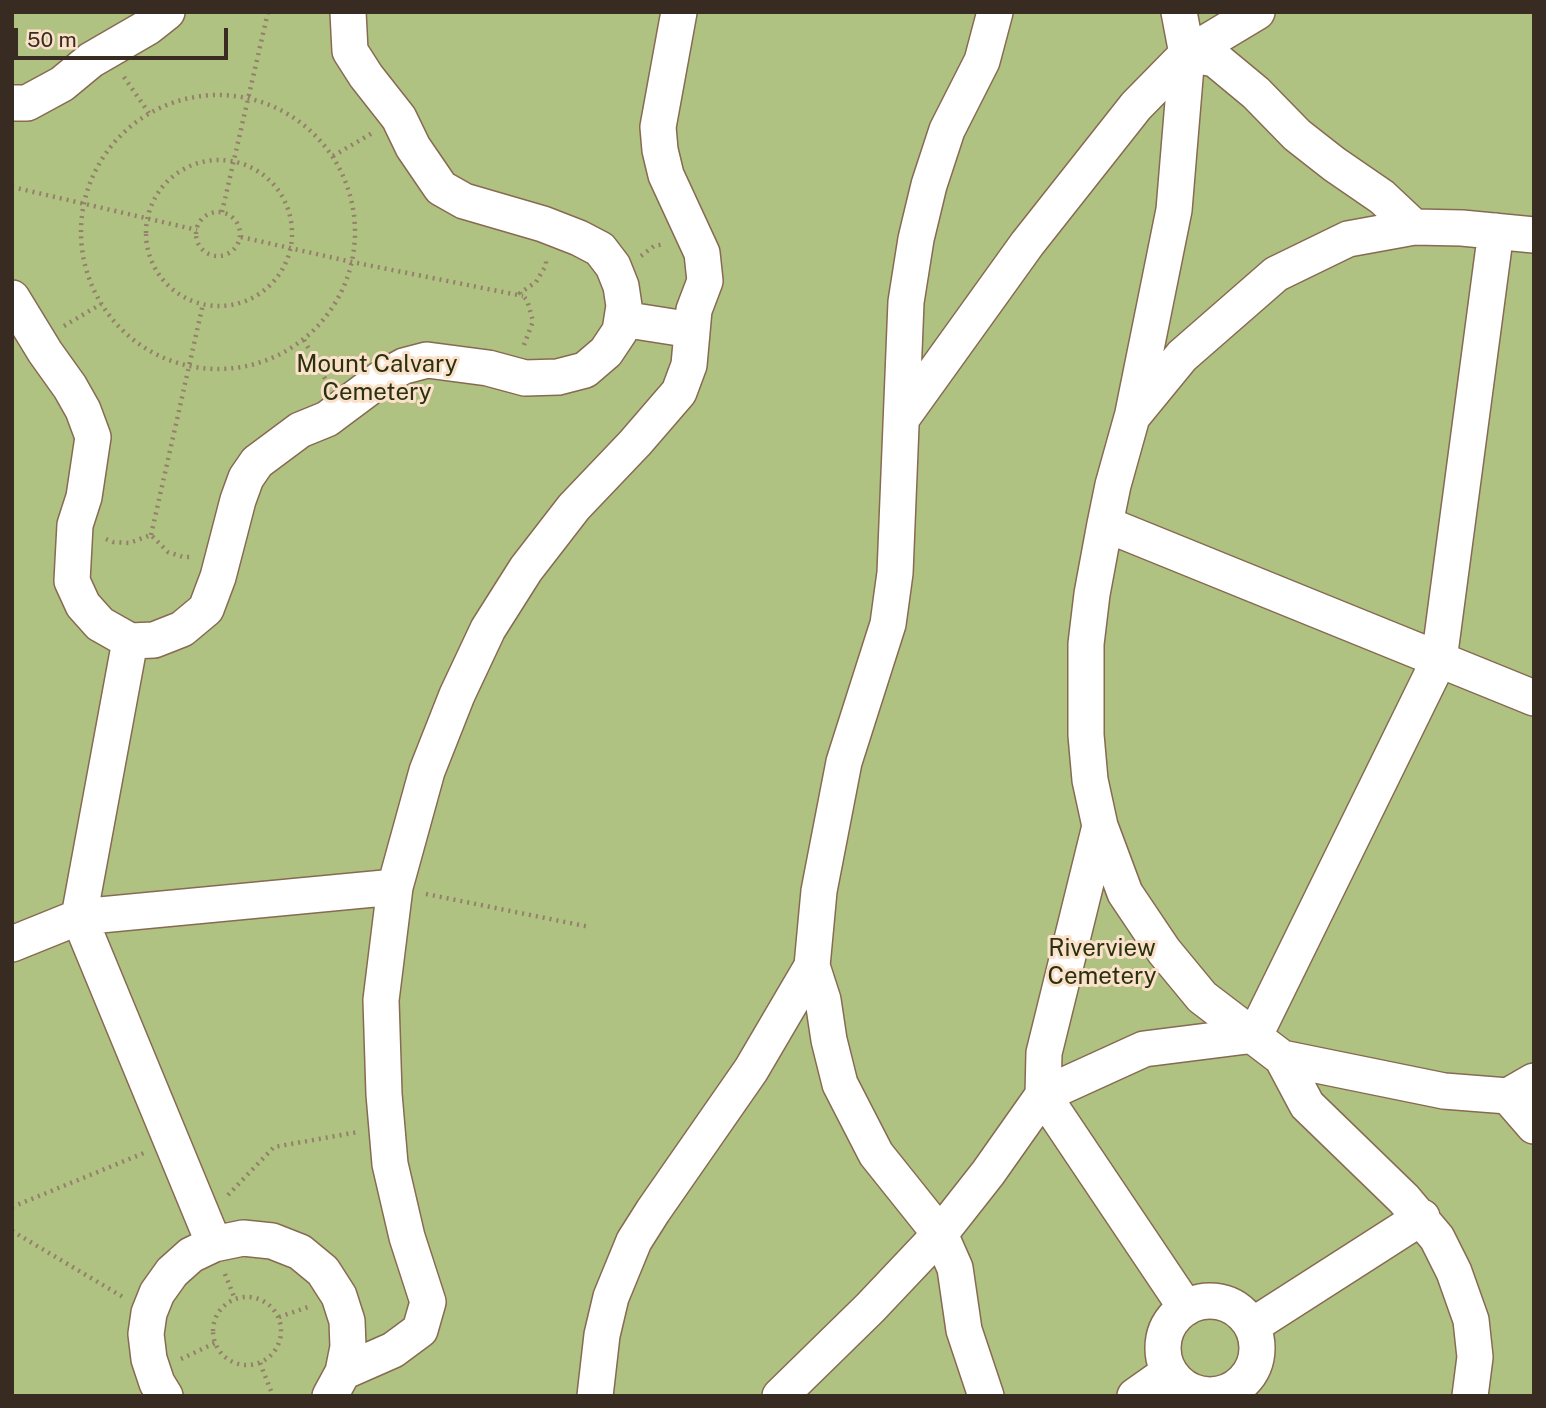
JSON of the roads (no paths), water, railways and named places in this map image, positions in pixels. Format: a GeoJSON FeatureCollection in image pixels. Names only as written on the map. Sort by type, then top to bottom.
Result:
{"type":"FeatureCollection","features":[{"type":"Feature","properties":{"kind":"lane"},"geometry":{"type":"LineString","coordinates":[[12,103],[27,103],[62,84],[91,60],[148,27],[167,12]]}},
{"type":"Feature","properties":{"kind":"lane"},"geometry":{"type":"LineString","coordinates":[[12,298],[70,387],[83,410],[93,437],[72,551],[72,581],[83,605],[100,624],[130,641],[153,640],[182,629],[206,609],[218,577],[238,500],[246,478],[257,462],[300,430],[327,419],[382,378],[404,366],[427,360],[488,368],[525,377],[558,377],[585,370],[606,352],[620,331],[621,302],[613,266],[600,249],[579,238],[464,201],[441,188],[413,147],[399,118],[350,51],[348,12]]}},
{"type":"Feature","properties":{"kind":"lane"},"geometry":{"type":"LineString","coordinates":[[336,1384],[393,1350],[420,1329],[428,1302],[407,1237],[393,1176],[387,1127],[381,1000],[395,887],[427,771],[457,695],[488,629],[526,569],[574,507],[679,392],[689,365],[694,310],[705,281],[702,253],[666,175],[658,127],[679,12]]}},
{"type":"Feature","properties":{"kind":"lane"},"geometry":{"type":"LineString","coordinates":[[986,1396],[964,1329],[956,1268],[940,1234],[876,1154],[840,1084],[823,1000],[812,966],[819,891],[844,762],[888,624],[895,573],[906,302],[916,239],[929,185],[947,130],[982,61],[995,12]]}},
{"type":"Feature","properties":{"kind":"lane"},"geometry":{"type":"LineString","coordinates":[[1179,12],[1187,54],[1174,210],[1132,417],[1105,524],[1086,644],[1090,780],[1100,826],[1125,893],[1164,951],[1202,997],[1282,1058],[1307,1105],[1422,1217],[1437,1238],[1451,1264],[1471,1320],[1475,1357],[1470,1396]]}},
{"type":"Feature","properties":{"kind":"lane"},"geometry":{"type":"LineString","coordinates":[[901,418],[1027,244],[1127,116],[1187,54],[1257,12]]}},
{"type":"Feature","properties":{"kind":"lane"},"geometry":{"type":"LineString","coordinates":[[1187,54],[1214,59],[1256,93],[1297,135],[1382,197],[1415,227]]}},
{"type":"Feature","properties":{"kind":"lane"},"geometry":{"type":"LineString","coordinates":[[1132,417],[1182,356],[1276,274],[1348,239],[1415,227],[1534,235]]}},
{"type":"Feature","properties":{"kind":"lane"},"geometry":{"type":"LineString","coordinates":[[1255,1035],[1439,660],[1496,231]]}},
{"type":"Feature","properties":{"kind":"lane"},"geometry":{"type":"LineString","coordinates":[[621,302],[692,330]]}},
{"type":"Feature","properties":{"kind":"lane"},"geometry":{"type":"LineString","coordinates":[[1105,524],[1534,698]]}},
{"type":"Feature","properties":{"kind":"lane"},"geometry":{"type":"LineString","coordinates":[[130,641],[79,916],[208,1232]]}},
{"type":"Feature","properties":{"kind":"lane"},"geometry":{"type":"LineString","coordinates":[[1100,826],[1044,1053],[1043,1095],[1185,1308]]}},
{"type":"Feature","properties":{"kind":"lane"},"geometry":{"type":"LineString","coordinates":[[12,944],[79,916],[395,887]]}},
{"type":"Feature","properties":{"kind":"lane"},"geometry":{"type":"LineString","coordinates":[[595,1396],[602,1335],[611,1297],[635,1241],[751,1070],[812,966]]}},
{"type":"Feature","properties":{"kind":"lane"},"geometry":{"type":"LineString","coordinates":[[780,1396],[870,1308],[940,1234],[988,1173],[1043,1095],[1144,1049],[1255,1035]]}},
{"type":"Feature","properties":{"kind":"lane"},"geometry":{"type":"LineString","coordinates":[[1282,1058],[1444,1091],[1521,1089],[1534,1126]]}},
{"type":"Feature","properties":{"kind":"lane"},"geometry":{"type":"LineString","coordinates":[[1252,1326],[1422,1217]]}},
{"type":"Feature","properties":{"kind":"lane"},"geometry":{"type":"LineString","coordinates":[[208,1232],[272,1241],[300,1252],[323,1271],[339,1296],[347,1321],[348,1347],[336,1384]]}},
{"type":"Feature","properties":{"kind":"lane"},"geometry":{"type":"LineString","coordinates":[[165,1396],[149,1359],[146,1334],[149,1313],[157,1293],[172,1272],[191,1255],[208,1232]]}},
{"type":"Feature","properties":{"kind":"lane"},"geometry":{"type":"LineString","coordinates":[[1207,1302],[1230,1305],[1252,1326],[1257,1340],[1255,1363],[1232,1393],[1203,1395],[1190,1391],[1169,1372],[1163,1344],[1171,1324],[1185,1308],[1207,1302]]}},
{"type":"Feature","properties":{"kind":"lane"},"geometry":{"type":"LineString","coordinates":[[1135,1396],[1169,1372]]}},
{"type":"Feature","properties":{"kind":"park label","name":"Mount Calvary Cemetery"},"geometry":{"type":"Point","coordinates":[377,379]}},
{"type":"Feature","properties":{"kind":"park label","name":"Riverview Cemetery"},"geometry":{"type":"Point","coordinates":[1102,963]}}]}
